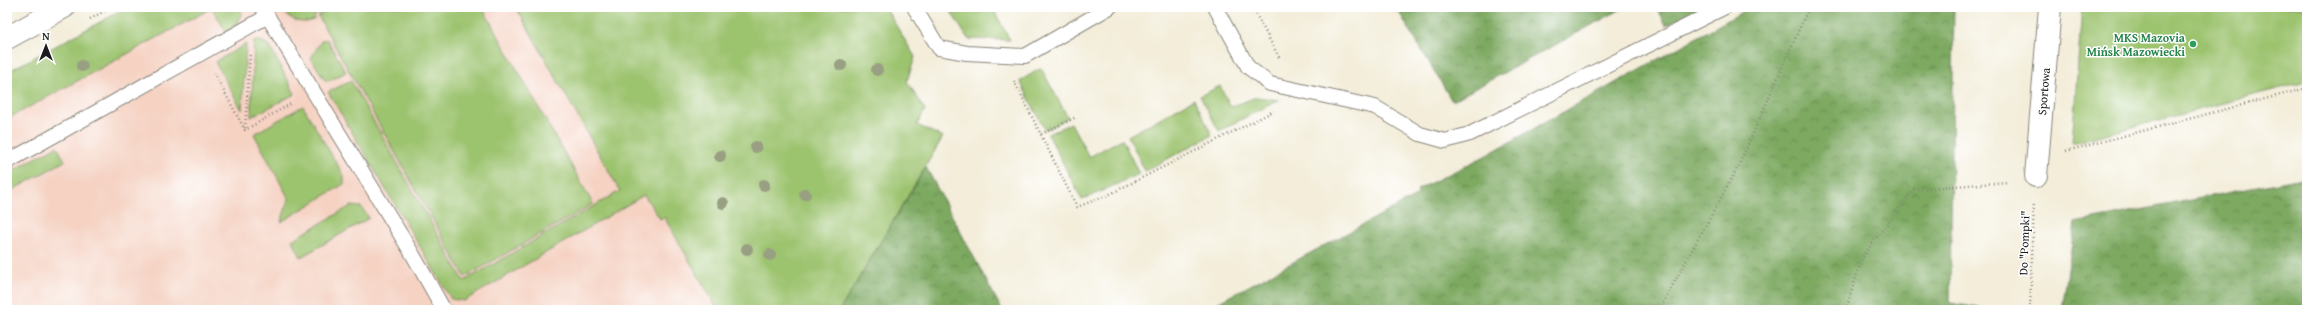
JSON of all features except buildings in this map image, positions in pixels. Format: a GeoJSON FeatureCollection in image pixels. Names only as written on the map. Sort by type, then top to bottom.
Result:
{"type":"FeatureCollection","features":[{"type":"Feature","properties":{"kind":"street"},"geometry":{"type":"LineString","coordinates":[[7,38],[64,7]]}},
{"type":"Feature","properties":{"kind":"street","name":"Sportowa"},"geometry":{"type":"LineString","coordinates":[[2035,178],[2050,7]]}},
{"type":"Feature","properties":{"kind":"lane"},"geometry":{"type":"LineString","coordinates":[[914,7],[939,48],[967,53],[1025,56],[1110,7]]}},
{"type":"Feature","properties":{"kind":"lane"},"geometry":{"type":"LineString","coordinates":[[1215,7],[1248,67],[1270,84],[1375,107],[1420,134],[1445,141],[1470,134],[1725,7]]}},
{"type":"Feature","properties":{"kind":"lane"},"geometry":{"type":"LineString","coordinates":[[7,162],[252,25],[265,11],[444,310]]}},
{"type":"Feature","properties":{"kind":"path"},"geometry":{"type":"LineString","coordinates":[[1659,310],[1739,165],[1809,7]]}},
{"type":"Feature","properties":{"kind":"path"},"geometry":{"type":"LineString","coordinates":[[245,130],[252,25]]}},
{"type":"Feature","properties":{"kind":"path"},"geometry":{"type":"LineString","coordinates":[[202,52],[245,130]]}},
{"type":"Feature","properties":{"kind":"path"},"geometry":{"type":"LineString","coordinates":[[1016,83],[1077,207],[1106,196],[1279,108]]}},
{"type":"Feature","properties":{"kind":"path"},"geometry":{"type":"LineString","coordinates":[[2038,153],[2073,150],[2307,88]]}},
{"type":"Feature","properties":{"kind":"path"},"geometry":{"type":"LineString","coordinates":[[245,130],[313,91]]}},
{"type":"Feature","properties":{"kind":"path"},"geometry":{"type":"LineString","coordinates":[[1041,134],[1076,117]]}},
{"type":"Feature","properties":{"kind":"path"},"geometry":{"type":"LineString","coordinates":[[1846,310],[1862,257],[1914,189],[2035,178]]}},
{"type":"Feature","properties":{"kind":"path","name":"Do \"Pompki\""},"geometry":{"type":"LineString","coordinates":[[2030,310],[2035,178]]}},
{"type":"Feature","properties":{"kind":"shaded area"},"geometry":{"type":"Polygon","coordinates":[[[179,7],[885,7],[915,57],[907,81],[925,110],[917,125],[943,137],[840,310],[7,310],[7,100],[179,7]]]}},
{"type":"Feature","properties":{"kind":"green space"},"geometry":{"type":"Polygon","coordinates":[[[128,7],[239,7],[242,13],[237,25],[226,32],[212,8],[7,119],[7,72],[128,7]]]}},
{"type":"Feature","properties":{"kind":"green space"},"geometry":{"type":"Polygon","coordinates":[[[279,7],[330,7],[314,16],[315,19],[300,22],[286,15],[279,7]]]}},
{"type":"Feature","properties":{"kind":"green space"},"geometry":{"type":"Polygon","coordinates":[[[334,7],[482,7],[593,204],[465,277],[318,16],[334,7]]]}},
{"type":"Feature","properties":{"kind":"green space"},"geometry":{"type":"Polygon","coordinates":[[[516,7],[885,7],[915,57],[907,81],[925,110],[917,125],[943,137],[840,310],[718,310],[664,217],[660,219],[644,195],[464,301],[451,299],[328,92],[351,81],[464,281],[620,191],[516,7]]]}},
{"type":"Feature","properties":{"kind":"green space"},"geometry":{"type":"Polygon","coordinates":[[[948,7],[970,7],[973,11],[981,7],[992,7],[1010,40],[968,39],[948,7]]]}},
{"type":"Feature","properties":{"kind":"green space"},"geometry":{"type":"Polygon","coordinates":[[[1396,7],[1625,7],[1452,101],[1396,7]]]}},
{"type":"Feature","properties":{"kind":"green space"},"geometry":{"type":"Polygon","coordinates":[[[1657,7],[1702,7],[1666,25],[1657,7]]]}},
{"type":"Feature","properties":{"kind":"green space"},"geometry":{"type":"Polygon","coordinates":[[[1751,7],[1954,7],[1950,303],[1989,310],[1204,310],[1418,195],[1417,190],[1483,157],[1751,7]]]}},
{"type":"Feature","properties":{"kind":"green space","name":"MKS Mazovia Mińsk Mazowiecki"},"geometry":{"type":"Polygon","coordinates":[[[2082,7],[2307,7],[2307,81],[2072,143],[2082,7]]]}},
{"type":"Feature","properties":{"kind":"green space"},"geometry":{"type":"Polygon","coordinates":[[[327,39],[346,72],[329,81],[325,80],[311,58],[322,40],[327,39]]]}},
{"type":"Feature","properties":{"kind":"green space"},"geometry":{"type":"Polygon","coordinates":[[[254,41],[261,41],[269,45],[295,94],[251,117],[254,41]]]}},
{"type":"Feature","properties":{"kind":"green space"},"geometry":{"type":"Polygon","coordinates":[[[246,44],[242,110],[215,62],[246,44]]]}},
{"type":"Feature","properties":{"kind":"green space"},"geometry":{"type":"Polygon","coordinates":[[[1041,68],[1068,118],[1045,130],[1020,81],[1041,68]]]}},
{"type":"Feature","properties":{"kind":"green space"},"geometry":{"type":"Polygon","coordinates":[[[1220,86],[1231,107],[1256,97],[1279,100],[1219,131],[1200,96],[1220,86]]]}},
{"type":"Feature","properties":{"kind":"green space"},"geometry":{"type":"Polygon","coordinates":[[[1194,99],[1212,135],[1145,171],[1128,136],[1194,99]]]}},
{"type":"Feature","properties":{"kind":"green space"},"geometry":{"type":"Polygon","coordinates":[[[303,106],[344,176],[344,184],[281,222],[289,199],[254,134],[303,106]]]}},
{"type":"Feature","properties":{"kind":"green space"},"geometry":{"type":"Polygon","coordinates":[[[1071,123],[1089,157],[1122,139],[1139,174],[1082,200],[1048,134],[1071,123]]]}},
{"type":"Feature","properties":{"kind":"green space"},"geometry":{"type":"Polygon","coordinates":[[[57,146],[65,161],[7,193],[7,174],[57,146]]]}},
{"type":"Feature","properties":{"kind":"green space"},"geometry":{"type":"Polygon","coordinates":[[[926,167],[1002,310],[840,310],[926,167]]]}},
{"type":"Feature","properties":{"kind":"green space"},"geometry":{"type":"Polygon","coordinates":[[[2307,177],[2307,310],[2062,310],[2075,223],[2307,177]]]}},
{"type":"Feature","properties":{"kind":"green space"},"geometry":{"type":"Polygon","coordinates":[[[351,206],[361,207],[369,218],[301,257],[292,240],[351,206]]]}},
{"type":"Feature","properties":{"kind":"place","name":"MKS Mazovia Mińsk Mazowiecki"},"geometry":{"type":"Point","coordinates":[2193,44]}}]}
